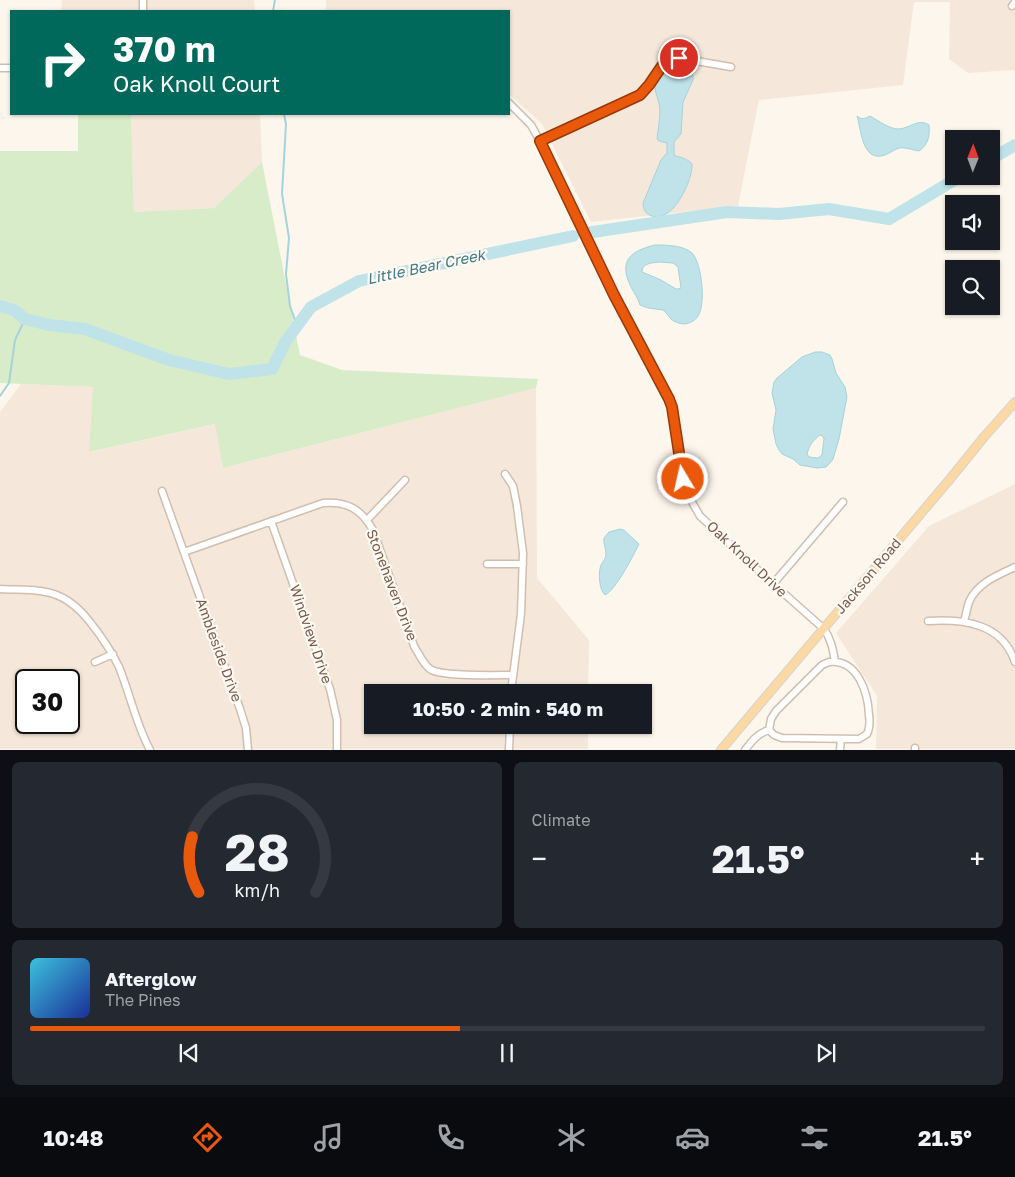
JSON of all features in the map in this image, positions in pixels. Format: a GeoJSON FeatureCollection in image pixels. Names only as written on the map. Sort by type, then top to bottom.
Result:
{"type":"FeatureCollection","features":[{"type":"Feature","properties":{"kind":"main road","name":"Jackson Road"},"geometry":{"type":"LineString","coordinates":[[721,750],[1015,402]]}},
{"type":"Feature","properties":{"kind":"street"},"geometry":{"type":"LineString","coordinates":[[540,141],[640,95],[662,66],[673,60],[679,58],[731,66]]}},
{"type":"Feature","properties":{"kind":"street","name":"Oak Knoll Drive"},"geometry":{"type":"LineString","coordinates":[[510,104],[531,125],[540,141],[614,295],[669,399],[672,407],[683,479],[700,516],[773,584],[824,628]]}},
{"type":"Feature","properties":{"kind":"street"},"geometry":{"type":"LineString","coordinates":[[505,474],[513,486],[518,506],[523,564],[522,614],[512,684]]}},
{"type":"Feature","properties":{"kind":"street"},"geometry":{"type":"LineString","coordinates":[[367,520],[405,480]]}},
{"type":"Feature","properties":{"kind":"street","name":"Ambleside Drive"},"geometry":{"type":"LineString","coordinates":[[162,491],[240,709],[246,728],[248,750]]}},
{"type":"Feature","properties":{"kind":"street"},"geometry":{"type":"LineString","coordinates":[[773,584],[843,502]]}},
{"type":"Feature","properties":{"kind":"street","name":"Stonehaven Drive"},"geometry":{"type":"LineString","coordinates":[[184,552],[323,503],[340,503],[353,508],[367,520],[414,646],[429,668],[442,674],[513,675]]}},
{"type":"Feature","properties":{"kind":"street","name":"Windview Drive"},"geometry":{"type":"LineString","coordinates":[[271,521],[330,689],[337,720],[337,750]]}},
{"type":"Feature","properties":{"kind":"street"},"geometry":{"type":"LineString","coordinates":[[487,564],[523,564]]}},
{"type":"Feature","properties":{"kind":"street"},"geometry":{"type":"LineString","coordinates":[[964,621],[970,601],[977,589],[998,575],[1015,567]]}},
{"type":"Feature","properties":{"kind":"street"},"geometry":{"type":"LineString","coordinates":[[0,589],[47,592],[64,599],[83,613],[106,642],[119,668],[150,750]]}},
{"type":"Feature","properties":{"kind":"street"},"geometry":{"type":"LineString","coordinates":[[928,621],[964,621],[992,631],[1004,641],[1015,662]]}},
{"type":"Feature","properties":{"kind":"street"},"geometry":{"type":"LineString","coordinates":[[824,628],[830,638],[835,662]]}},
{"type":"Feature","properties":{"kind":"street"},"geometry":{"type":"LineString","coordinates":[[95,662],[112,654]]}},
{"type":"Feature","properties":{"kind":"street"},"geometry":{"type":"LineString","coordinates":[[835,662],[846,665],[856,674],[866,690],[870,726],[867,734],[859,739],[782,738],[774,735],[769,730],[771,718],[776,711],[822,665],[835,662]]}},
{"type":"Feature","properties":{"kind":"street"},"geometry":{"type":"LineString","coordinates":[[745,750],[758,734],[769,730]]}},
{"type":"Feature","properties":{"kind":"street"},"geometry":{"type":"LineString","coordinates":[[509,750],[510,734]]}},
{"type":"Feature","properties":{"kind":"street"},"geometry":{"type":"LineString","coordinates":[[840,750],[841,739]]}},
{"type":"Feature","properties":{"kind":"shaded area"},"geometry":{"type":"Polygon","coordinates":[[[62,0],[254,0],[255,10],[61,10],[62,0]]]}},
{"type":"Feature","properties":{"kind":"shaded area"},"geometry":{"type":"Polygon","coordinates":[[[326,0],[1015,0],[1015,70],[968,73],[949,59],[950,2],[914,2],[903,85],[759,100],[738,206],[591,222],[542,124],[510,95],[510,10],[326,10],[326,0]]]}},
{"type":"Feature","properties":{"kind":"shaded area"},"geometry":{"type":"Polygon","coordinates":[[[131,115],[260,115],[262,162],[214,208],[134,212],[131,115]]]}},
{"type":"Feature","properties":{"kind":"shaded area"},"geometry":{"type":"Polygon","coordinates":[[[21,384],[94,387],[90,452],[216,424],[223,468],[536,388],[537,578],[589,640],[588,684],[364,684],[364,734],[588,734],[588,749],[0,749],[0,412],[21,384]]]}},
{"type":"Feature","properties":{"kind":"shaded area"},"geometry":{"type":"Polygon","coordinates":[[[1015,484],[1015,749],[876,749],[877,696],[836,633],[929,526],[1015,484]]]}},
{"type":"Feature","properties":{"kind":"green space"},"geometry":{"type":"Polygon","coordinates":[[[78,115],[131,115],[134,212],[214,208],[262,162],[300,355],[342,370],[538,379],[536,388],[223,468],[215,424],[89,452],[93,387],[0,383],[0,151],[78,151],[78,115]]]}},
{"type":"Feature","properties":{"kind":"water"},"geometry":{"type":"Polygon","coordinates":[[[678,67],[685,67],[690,70],[693,80],[683,102],[681,134],[674,142],[674,153],[675,156],[690,162],[692,169],[685,190],[677,203],[665,215],[656,217],[646,212],[643,203],[661,160],[667,153],[667,143],[657,139],[660,111],[655,87],[663,73],[678,67]]]}},
{"type":"Feature","properties":{"kind":"water"},"geometry":{"type":"Polygon","coordinates":[[[857,116],[863,119],[870,116],[895,129],[925,123],[929,125],[928,140],[919,151],[899,148],[881,156],[875,156],[870,153],[863,142],[857,116]]]}},
{"type":"Feature","properties":{"kind":"water"},"geometry":{"type":"Polygon","coordinates":[[[669,245],[679,247],[688,250],[695,258],[702,284],[702,303],[698,316],[691,322],[679,323],[672,320],[663,310],[640,305],[627,278],[626,264],[633,254],[646,247],[669,245]],[[659,262],[648,264],[642,269],[642,272],[678,289],[681,288],[678,267],[673,263],[659,262]]]}},
{"type":"Feature","properties":{"kind":"water"},"geometry":{"type":"Polygon","coordinates":[[[815,352],[830,355],[836,373],[845,387],[847,397],[839,439],[833,459],[826,467],[817,468],[800,465],[782,454],[776,444],[773,429],[776,410],[772,393],[774,382],[802,357],[815,352]],[[820,435],[812,443],[807,454],[809,457],[818,458],[822,455],[823,436],[820,435]]]}},
{"type":"Feature","properties":{"kind":"water"},"geometry":{"type":"Polygon","coordinates":[[[620,529],[624,530],[639,544],[619,580],[605,595],[601,589],[599,576],[601,565],[606,556],[604,538],[609,532],[620,529]]]}},
{"type":"Feature","properties":{"kind":"waterway"},"geometry":{"type":"LineString","coordinates":[[273,10],[275,0]]}},
{"type":"Feature","properties":{"kind":"waterway"},"geometry":{"type":"LineString","coordinates":[[284,115],[286,124],[282,194],[289,238],[286,274],[290,306],[297,326]]}},
{"type":"Feature","properties":{"kind":"waterway","name":"Little Bear Creek"},"geometry":{"type":"LineString","coordinates":[[1000,154],[1015,145]]}},
{"type":"Feature","properties":{"kind":"waterway","name":"Little Bear Creek"},"geometry":{"type":"LineString","coordinates":[[586,233],[727,212],[779,214],[829,209],[889,219],[946,185]]}},
{"type":"Feature","properties":{"kind":"waterway","name":"Little Bear Creek"},"geometry":{"type":"LineString","coordinates":[[0,306],[14,310],[25,319],[49,325],[85,329],[169,360],[229,374],[272,369],[286,341],[311,307],[359,281],[573,236]]}},
{"type":"Feature","properties":{"kind":"waterway"},"geometry":{"type":"LineString","coordinates":[[0,396],[9,383],[15,340],[25,319]]}},
{"type":"Feature","properties":{"kind":"route"},"geometry":{"type":"LineString","coordinates":[[679,58],[662,66],[640,95],[540,141],[614,295],[669,399],[672,407],[683,479]]}}]}
